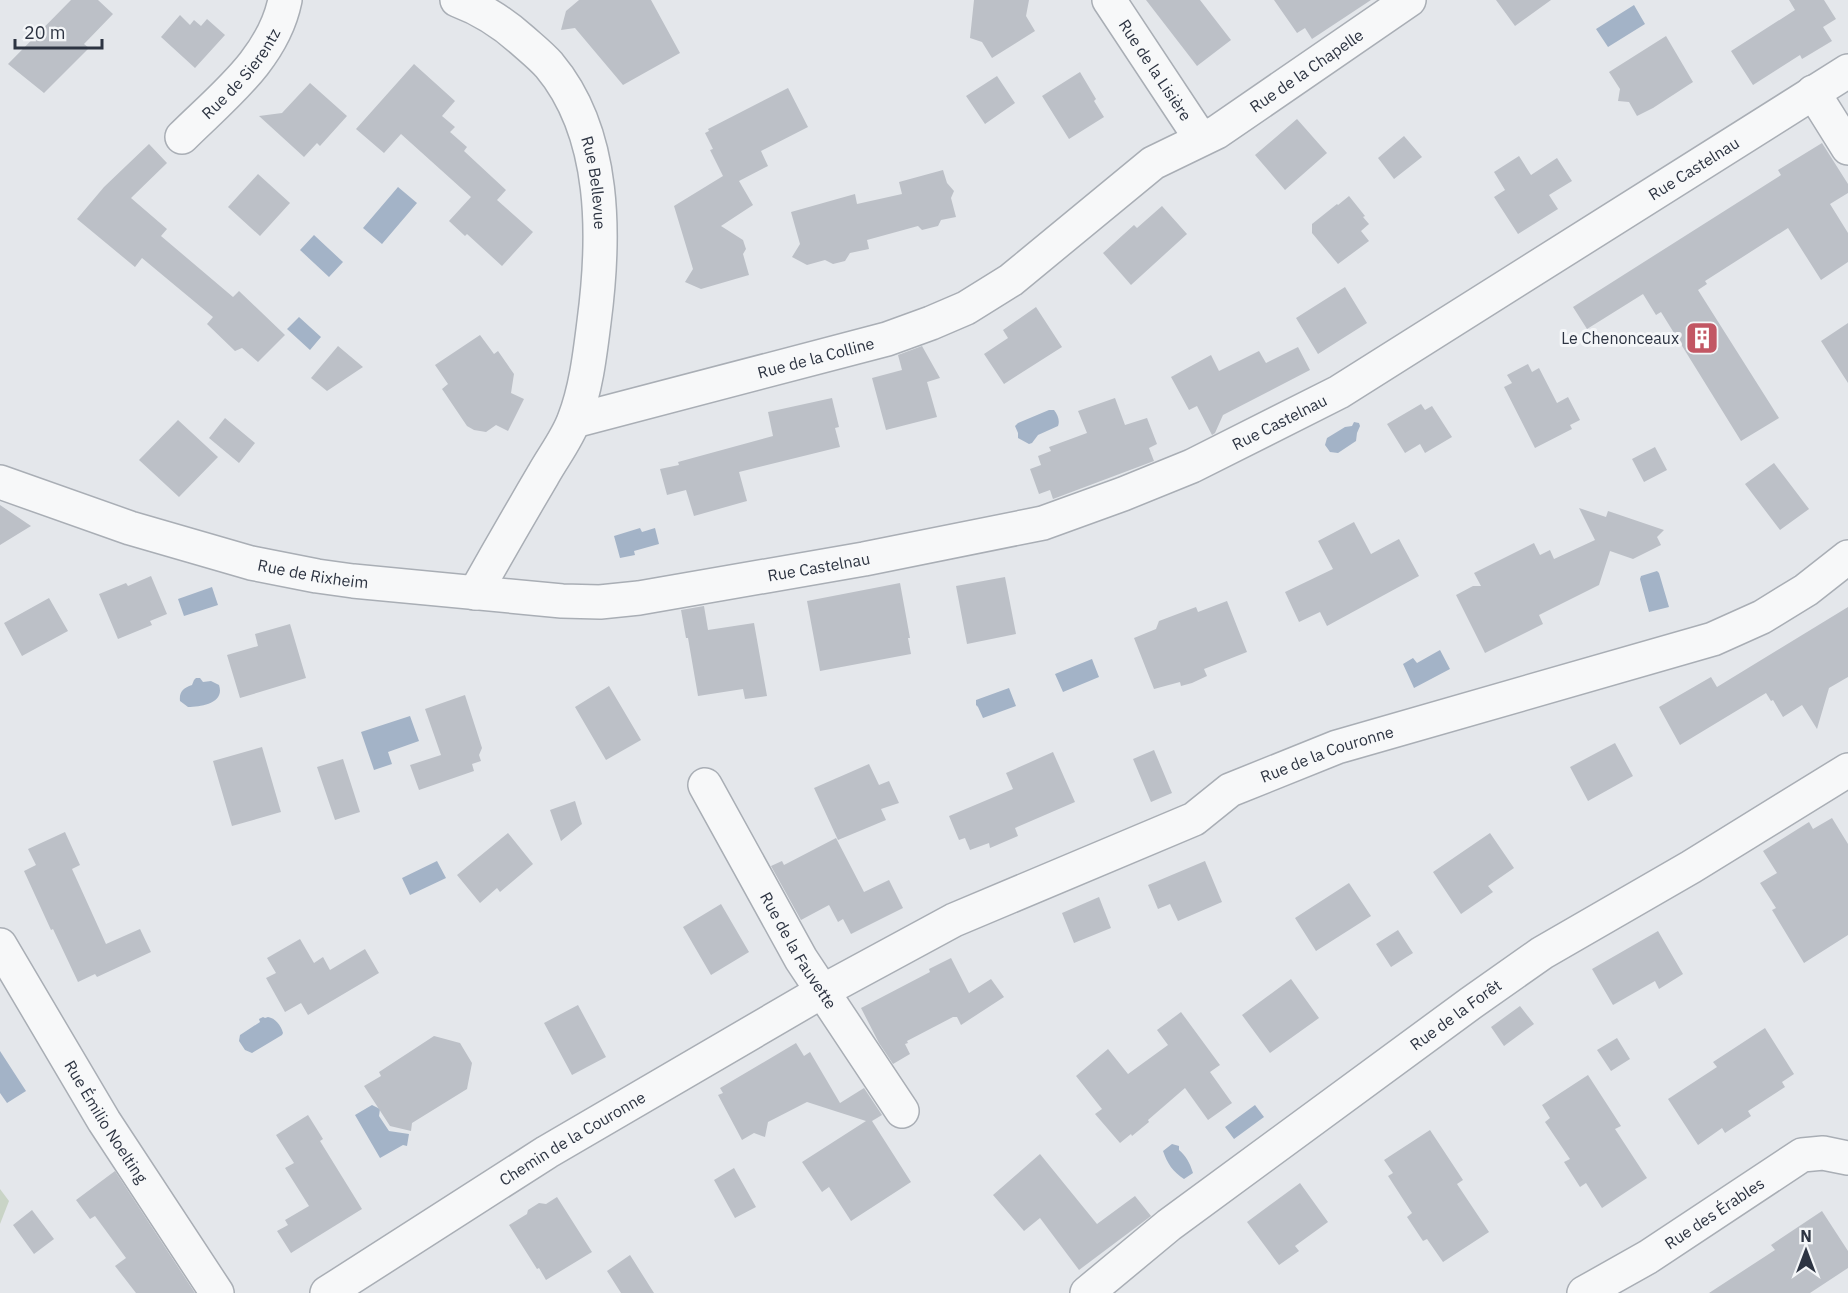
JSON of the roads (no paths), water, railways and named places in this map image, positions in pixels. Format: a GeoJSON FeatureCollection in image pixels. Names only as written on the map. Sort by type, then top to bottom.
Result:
{"type":"FeatureCollection","features":[{"type":"Feature","properties":{"kind":"street","name":"Rue de Sierentz"},"geometry":{"type":"LineString","coordinates":[[182,137],[265,51],[276,32],[285,0]]}},
{"type":"Feature","properties":{"kind":"street","name":"Rue Bellevue"},"geometry":{"type":"LineString","coordinates":[[457,0],[508,28],[548,65],[564,87],[578,113],[586,135],[594,164],[597,194],[598,273],[596,307],[586,371],[574,421]]}},
{"type":"Feature","properties":{"kind":"street","name":"Rue de la Lisière"},"geometry":{"type":"LineString","coordinates":[[1109,0],[1201,139]]}},
{"type":"Feature","properties":{"kind":"street","name":"Rue de la Chapelle"},"geometry":{"type":"LineString","coordinates":[[1201,139],[1217,132],[1409,0]]}},
{"type":"Feature","properties":{"kind":"street","name":"Rue Castelnau"},"geometry":{"type":"LineString","coordinates":[[639,598],[864,559],[1043,523],[1124,494],[1192,466],[1339,392],[1848,70]]}},
{"type":"Feature","properties":{"kind":"street"},"geometry":{"type":"LineString","coordinates":[[1814,92],[1848,148]]}},
{"type":"Feature","properties":{"kind":"street","name":"Rue de la Colline"},"geometry":{"type":"LineString","coordinates":[[574,421],[887,339],[966,308],[1011,280],[1154,163],[1201,139]]}},
{"type":"Feature","properties":{"kind":"street"},"geometry":{"type":"LineString","coordinates":[[475,593],[574,421]]}},
{"type":"Feature","properties":{"kind":"street","name":"Rue de Rixheim"},"geometry":{"type":"LineString","coordinates":[[0,482],[130,528],[251,563],[317,576],[571,601],[600,602],[639,598]]}},
{"type":"Feature","properties":{"kind":"street","name":"Rue de la Couronne"},"geometry":{"type":"LineString","coordinates":[[821,992],[954,920],[1194,819],[1230,790],[1337,747],[1713,639],[1762,617],[1806,590],[1848,557]]}},
{"type":"Feature","properties":{"kind":"street","name":"Rue de la Forêt"},"geometry":{"type":"LineString","coordinates":[[1087,1293],[1169,1226],[1542,953],[1691,867],[1848,770]]}},
{"type":"Feature","properties":{"kind":"street","name":"Rue de la Fauvette"},"geometry":{"type":"LineString","coordinates":[[705,785],[801,959],[902,1111]]}},
{"type":"Feature","properties":{"kind":"street","name":"Rue Émilio Noelting"},"geometry":{"type":"LineString","coordinates":[[0,945],[104,1121],[217,1293]]}},
{"type":"Feature","properties":{"kind":"street","name":"Chemin de la Couronne"},"geometry":{"type":"LineString","coordinates":[[327,1293],[547,1152],[821,992]]}},
{"type":"Feature","properties":{"kind":"street","name":"Rue des Érables"},"geometry":{"type":"LineString","coordinates":[[1584,1293],[1648,1257],[1802,1155],[1823,1154],[1848,1158]]}},
{"type":"Feature","properties":{"kind":"water"},"geometry":{"type":"Polygon","coordinates":[[[1634,5],[1645,24],[1608,47],[1596,29],[1634,5]]]}},
{"type":"Feature","properties":{"kind":"water"},"geometry":{"type":"Polygon","coordinates":[[[398,187],[417,203],[382,244],[363,228],[398,187]]]}},
{"type":"Feature","properties":{"kind":"water"},"geometry":{"type":"Polygon","coordinates":[[[314,235],[343,262],[329,277],[300,250],[314,235]]]}},
{"type":"Feature","properties":{"kind":"water"},"geometry":{"type":"Polygon","coordinates":[[[299,317],[321,337],[310,350],[287,329],[299,317]]]}},
{"type":"Feature","properties":{"kind":"water"},"geometry":{"type":"Polygon","coordinates":[[[1054,410],[1057,414],[1058,426],[1038,435],[1029,444],[1018,438],[1015,426],[1018,423],[1054,410]]]}},
{"type":"Feature","properties":{"kind":"water"},"geometry":{"type":"Polygon","coordinates":[[[1354,422],[1359,423],[1360,426],[1356,441],[1338,453],[1330,452],[1325,445],[1327,438],[1345,427],[1352,426],[1354,422]]]}},
{"type":"Feature","properties":{"kind":"water"},"geometry":{"type":"Polygon","coordinates":[[[640,528],[642,532],[655,528],[659,544],[634,551],[635,555],[620,558],[614,536],[640,528]]]}},
{"type":"Feature","properties":{"kind":"water"},"geometry":{"type":"Polygon","coordinates":[[[1657,571],[1669,607],[1649,612],[1640,579],[1641,576],[1657,571]]]}},
{"type":"Feature","properties":{"kind":"water"},"geometry":{"type":"Polygon","coordinates":[[[212,587],[218,605],[184,616],[178,599],[212,587]]]}},
{"type":"Feature","properties":{"kind":"water"},"geometry":{"type":"Polygon","coordinates":[[[1440,650],[1450,669],[1414,688],[1403,664],[1413,658],[1417,663],[1440,650]]]}},
{"type":"Feature","properties":{"kind":"water"},"geometry":{"type":"Polygon","coordinates":[[[1092,659],[1099,677],[1063,692],[1055,674],[1092,659]]]}},
{"type":"Feature","properties":{"kind":"water"},"geometry":{"type":"Polygon","coordinates":[[[196,678],[219,685],[219,696],[206,705],[188,707],[180,701],[180,695],[184,689],[192,685],[196,678]]]}},
{"type":"Feature","properties":{"kind":"water"},"geometry":{"type":"Polygon","coordinates":[[[1009,688],[1016,706],[983,718],[976,705],[976,700],[1009,688]]]}},
{"type":"Feature","properties":{"kind":"water"},"geometry":{"type":"Polygon","coordinates":[[[410,716],[419,741],[388,752],[392,764],[374,770],[361,732],[410,716]]]}},
{"type":"Feature","properties":{"kind":"water"},"geometry":{"type":"Polygon","coordinates":[[[437,861],[446,878],[410,895],[402,878],[437,861]]]}},
{"type":"Feature","properties":{"kind":"water"},"geometry":{"type":"Polygon","coordinates":[[[263,1017],[275,1020],[283,1033],[252,1053],[245,1050],[239,1041],[240,1035],[260,1022],[259,1019],[263,1017]]]}},
{"type":"Feature","properties":{"kind":"water"},"geometry":{"type":"Polygon","coordinates":[[[0,1051],[26,1091],[7,1103],[0,1093],[0,1051]]]}},
{"type":"Feature","properties":{"kind":"water"},"geometry":{"type":"Polygon","coordinates":[[[372,1105],[380,1109],[379,1116],[389,1131],[409,1134],[407,1146],[403,1145],[380,1158],[355,1115],[372,1105]]]}},
{"type":"Feature","properties":{"kind":"water"},"geometry":{"type":"Polygon","coordinates":[[[1255,1105],[1264,1117],[1234,1139],[1225,1127],[1255,1105]]]}},
{"type":"Feature","properties":{"kind":"water"},"geometry":{"type":"Polygon","coordinates":[[[1172,1144],[1179,1146],[1179,1150],[1186,1157],[1192,1169],[1193,1173],[1184,1179],[1171,1167],[1163,1151],[1172,1144]]]}},
{"type":"Feature","properties":{"kind":"place","name":"Le Chenonceaux"},"geometry":{"type":"Point","coordinates":[1702,338]}}]}
